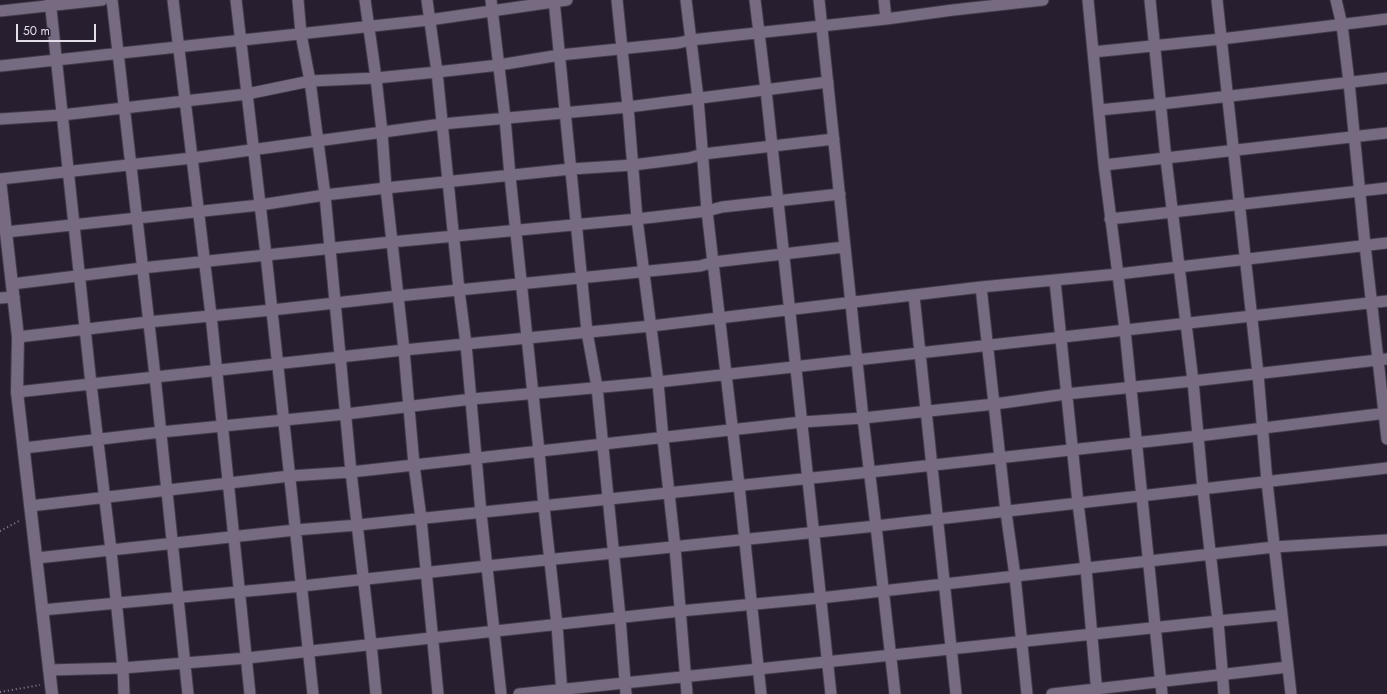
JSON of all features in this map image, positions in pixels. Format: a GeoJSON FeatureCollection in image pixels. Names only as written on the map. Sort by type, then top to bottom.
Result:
{"type":"FeatureCollection","features":[{"type":"Feature","properties":{"kind":"street"},"geometry":{"type":"LineString","coordinates":[[0,12],[50,3],[102,0]]}},
{"type":"Feature","properties":{"kind":"street"},"geometry":{"type":"LineString","coordinates":[[112,0],[155,376],[188,694]]}},
{"type":"Feature","properties":{"kind":"street"},"geometry":{"type":"LineString","coordinates":[[173,0],[211,315],[250,694]]}},
{"type":"Feature","properties":{"kind":"street"},"geometry":{"type":"LineString","coordinates":[[236,0],[266,255],[313,694]]}},
{"type":"Feature","properties":{"kind":"street"},"geometry":{"type":"LineString","coordinates":[[298,0],[325,195],[351,472],[376,694]]}},
{"type":"Feature","properties":{"kind":"street"},"geometry":{"type":"LineString","coordinates":[[365,0],[382,132],[386,188],[404,350],[408,407],[421,518],[425,572],[438,694]]}},
{"type":"Feature","properties":{"kind":"street"},"geometry":{"type":"LineString","coordinates":[[427,0],[437,72],[453,236],[472,399],[481,512],[495,632],[500,694]]}},
{"type":"Feature","properties":{"kind":"street"},"geometry":{"type":"LineString","coordinates":[[0,66],[430,20],[492,5],[567,0]]}},
{"type":"Feature","properties":{"kind":"street"},"geometry":{"type":"LineString","coordinates":[[617,0],[623,48],[637,219],[658,382],[668,492],[675,547],[687,694]]}},
{"type":"Feature","properties":{"kind":"street"},"geometry":{"type":"LineString","coordinates":[[686,0],[698,98],[707,211],[733,430],[761,694]]}},
{"type":"Feature","properties":{"kind":"street"},"geometry":{"type":"LineString","coordinates":[[756,0],[831,694]]}},
{"type":"Feature","properties":{"kind":"street"},"geometry":{"type":"LineString","coordinates":[[819,0],[840,194],[844,248],[895,694]]}},
{"type":"Feature","properties":{"kind":"street"},"geometry":{"type":"LineString","coordinates":[[884,0],[886,19]]}},
{"type":"Feature","properties":{"kind":"street"},"geometry":{"type":"LineString","coordinates":[[0,119],[62,115],[247,94],[310,81],[376,78],[437,72],[499,65],[560,55],[886,19],[952,5],[1043,0]]}},
{"type":"Feature","properties":{"kind":"street"},"geometry":{"type":"LineString","coordinates":[[1088,0],[1104,165],[1125,330],[1137,442],[1162,694]]}},
{"type":"Feature","properties":{"kind":"street"},"geometry":{"type":"LineString","coordinates":[[1150,0],[1166,159],[1193,381],[1203,490],[1218,621],[1224,694]]}},
{"type":"Feature","properties":{"kind":"street"},"geometry":{"type":"LineString","coordinates":[[1217,0],[1252,316],[1267,482],[1291,694]]}},
{"type":"Feature","properties":{"kind":"street"},"geometry":{"type":"LineString","coordinates":[[1336,0],[1342,25],[1349,82],[1371,303],[1382,359],[1387,439]]}},
{"type":"Feature","properties":{"kind":"street"},"geometry":{"type":"LineString","coordinates":[[554,1],[587,332],[597,387],[626,694]]}},
{"type":"Feature","properties":{"kind":"street"},"geometry":{"type":"LineString","coordinates":[[50,3],[91,384],[99,440],[111,550],[123,668],[124,694]]}},
{"type":"Feature","properties":{"kind":"street"},"geometry":{"type":"LineString","coordinates":[[492,5],[557,625],[562,692]]}},
{"type":"Feature","properties":{"kind":"street"},"geometry":{"type":"LineString","coordinates":[[1093,52],[1222,39],[1387,19]]}},
{"type":"Feature","properties":{"kind":"street"},"geometry":{"type":"LineString","coordinates":[[1099,110],[1387,78]]}},
{"type":"Feature","properties":{"kind":"street"},"geometry":{"type":"LineString","coordinates":[[51,688],[17,392],[18,337],[13,290],[4,238],[0,183],[68,171],[192,158],[442,124],[628,106],[828,82]]}},
{"type":"Feature","properties":{"kind":"street"},"geometry":{"type":"LineString","coordinates":[[1104,165],[1387,133]]}},
{"type":"Feature","properties":{"kind":"street"},"geometry":{"type":"LineString","coordinates":[[4,238],[74,225],[260,205],[325,195],[571,169],[633,165],[689,158],[703,154],[834,140]]}},
{"type":"Feature","properties":{"kind":"street"},"geometry":{"type":"LineString","coordinates":[[1110,219],[1387,188]]}},
{"type":"Feature","properties":{"kind":"street"},"geometry":{"type":"LineString","coordinates":[[0,298],[13,290],[80,276],[142,268],[392,242],[637,219],[707,211],[722,207],[777,200],[840,194]]}},
{"type":"Feature","properties":{"kind":"street"},"geometry":{"type":"LineString","coordinates":[[17,392],[216,369],[340,358],[527,337],[651,326],[981,287],[1118,274],[1387,243]]}},
{"type":"Feature","properties":{"kind":"street"},"geometry":{"type":"LineString","coordinates":[[18,337],[211,315],[700,266],[714,262],[844,248]]}},
{"type":"Feature","properties":{"kind":"street"},"geometry":{"type":"LineString","coordinates":[[1055,280],[1066,394],[1086,568],[1097,692]]}},
{"type":"Feature","properties":{"kind":"street"},"geometry":{"type":"LineString","coordinates":[[981,287],[1006,512],[1015,576],[1027,694]]}},
{"type":"Feature","properties":{"kind":"street"},"geometry":{"type":"LineString","coordinates":[[914,296],[956,694]]}},
{"type":"Feature","properties":{"kind":"street"},"geometry":{"type":"LineString","coordinates":[[24,448],[160,432],[346,414],[472,399],[658,382],[1387,301]]}},
{"type":"Feature","properties":{"kind":"street"},"geometry":{"type":"LineString","coordinates":[[30,510],[105,497],[290,476],[351,472],[663,439],[802,422],[863,418],[926,410],[995,404],[1066,394],[1258,374],[1382,359]]}},
{"type":"Feature","properties":{"kind":"street"},"geometry":{"type":"LineString","coordinates":[[37,558],[234,538],[295,530],[358,526],[421,518],[544,507],[668,492],[870,472],[1198,436],[1386,413]]}},
{"type":"Feature","properties":{"kind":"street"},"geometry":{"type":"LineString","coordinates":[[42,610],[302,586],[425,572],[613,554],[1006,512],[1387,468]]}},
{"type":"Feature","properties":{"kind":"street"},"geometry":{"type":"LineString","coordinates":[[49,670],[123,668],[246,658],[680,611],[820,598],[1274,547],[1387,540]]}},
{"type":"Feature","properties":{"kind":"street"},"geometry":{"type":"LineString","coordinates":[[519,694],[562,692],[685,676],[1282,615]]}},
{"type":"Feature","properties":{"kind":"street"},"geometry":{"type":"LineString","coordinates":[[1052,694],[1097,692],[1222,674],[1288,667]]}},
{"type":"Feature","properties":{"kind":"path"},"geometry":{"type":"LineString","coordinates":[[0,531],[30,510]]}},
{"type":"Feature","properties":{"kind":"path"},"geometry":{"type":"LineString","coordinates":[[0,692],[51,688]]}}]}
